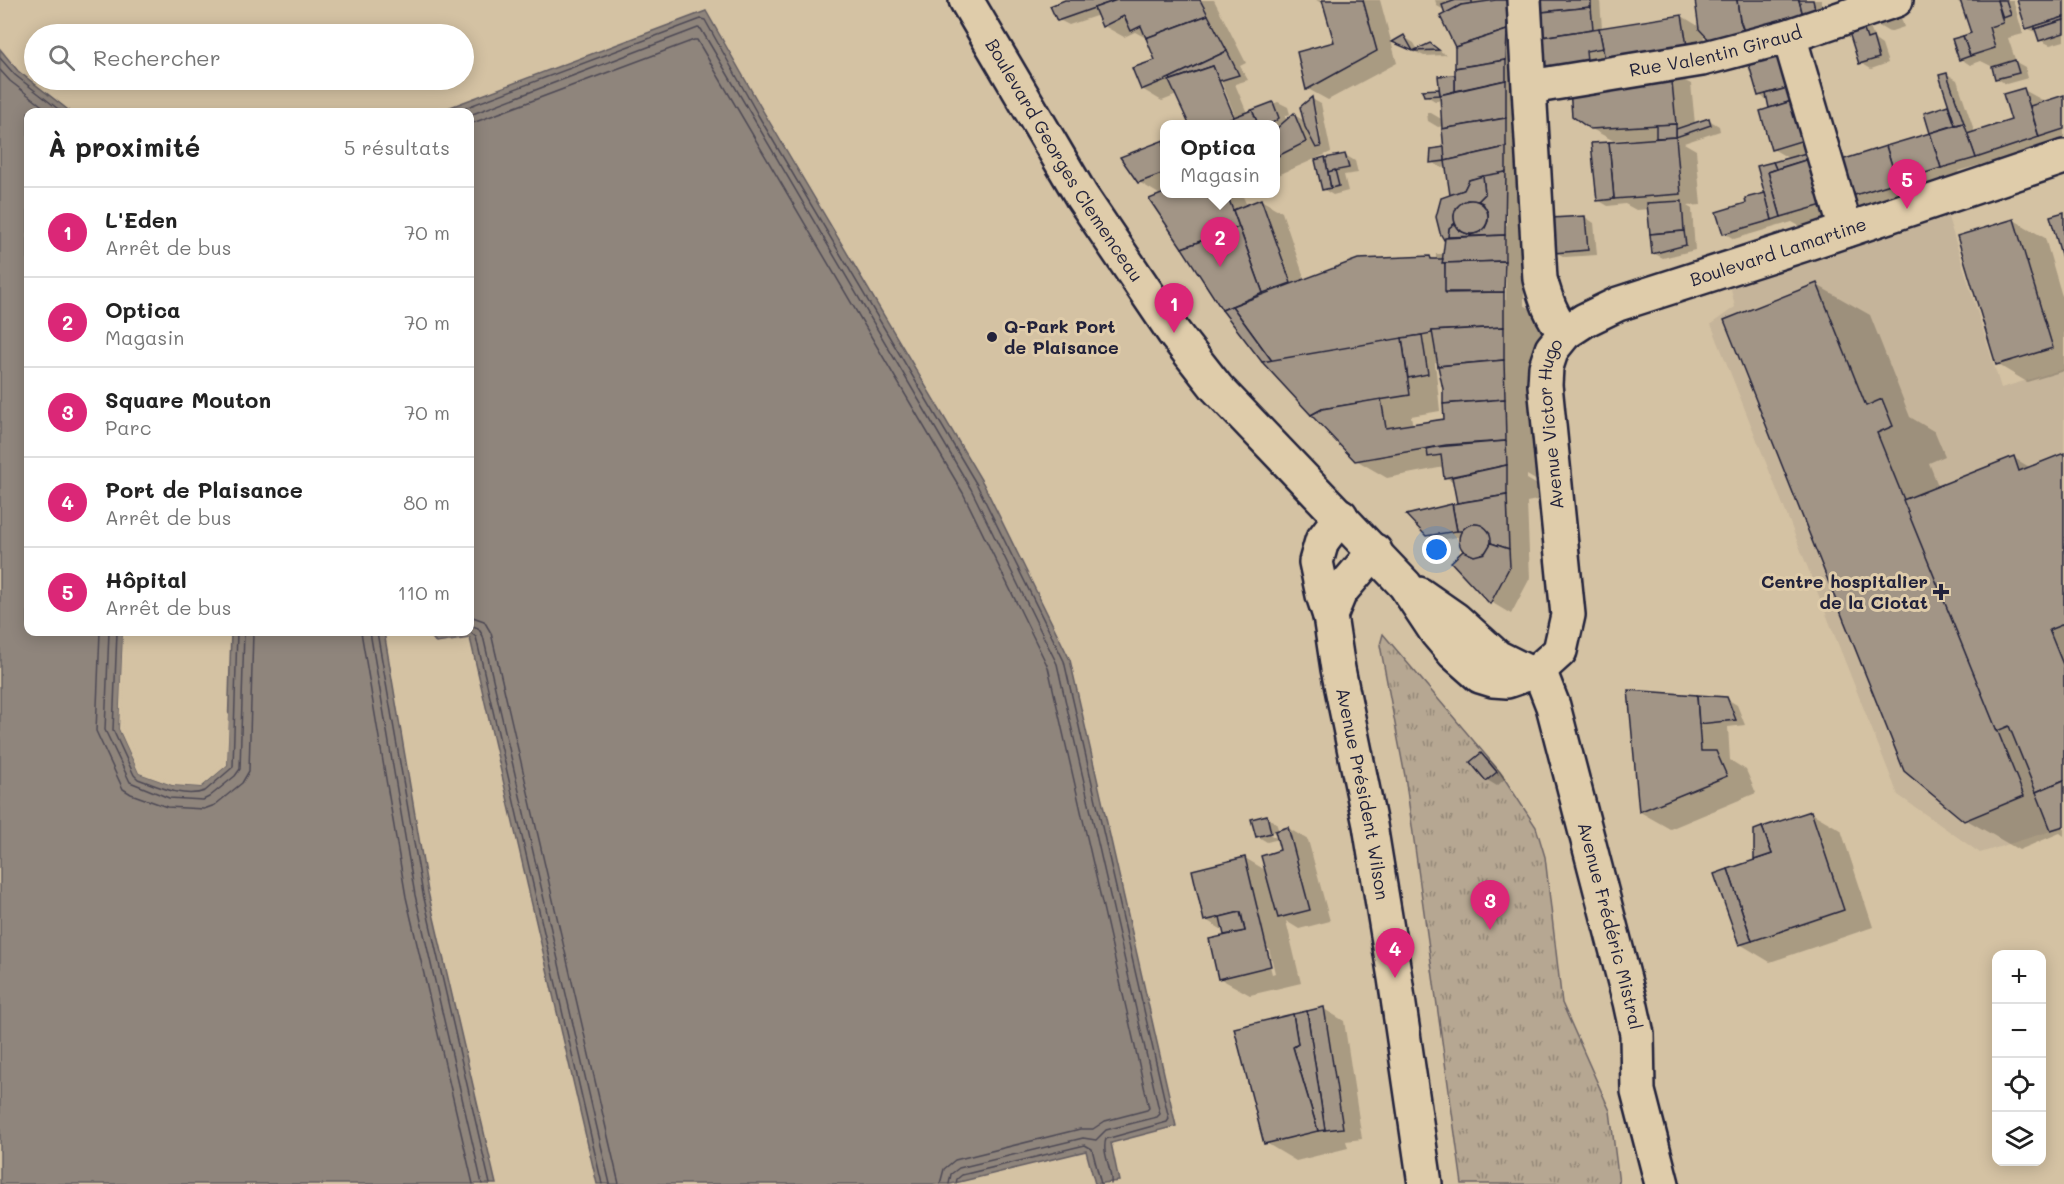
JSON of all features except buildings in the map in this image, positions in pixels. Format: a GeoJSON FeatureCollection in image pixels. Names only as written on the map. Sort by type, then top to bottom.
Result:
{"type":"FeatureCollection","features":[{"type":"Feature","properties":{"kind":"street","name":"Boulevard Georges Clemenceau"},"geometry":{"type":"LineString","coordinates":[[966,0],[1082,197],[1174,333],[1217,388],[1375,551],[1405,585],[1442,640],[1454,653],[1480,676],[1493,680],[1507,681],[1534,672]]}},
{"type":"Feature","properties":{"kind":"street","name":"Avenue Victor Hugo"},"geometry":{"type":"LineString","coordinates":[[1524,0],[1539,279],[1554,320],[1565,333],[1552,349],[1546,367],[1545,385],[1568,615],[1560,651],[1534,672]]}},
{"type":"Feature","properties":{"kind":"street","name":"Rue Valentin Giraud"},"geometry":{"type":"LineString","coordinates":[[1530,87],[1702,59],[1789,36],[1896,0]]}},
{"type":"Feature","properties":{"kind":"street"},"geometry":{"type":"LineString","coordinates":[[1789,36],[1846,230]]}},
{"type":"Feature","properties":{"kind":"street","name":"Boulevard Lamartine"},"geometry":{"type":"LineString","coordinates":[[1565,333],[1585,320],[1618,304],[2064,157]]}},
{"type":"Feature","properties":{"kind":"street","name":"Avenue Président Wilson"},"geometry":{"type":"LineString","coordinates":[[1341,516],[1322,541],[1316,562],[1330,616],[1338,669],[1370,825],[1397,989],[1425,1184]]}},
{"type":"Feature","properties":{"kind":"street"},"geometry":{"type":"LineString","coordinates":[[1330,616],[1340,592],[1375,551]]}},
{"type":"Feature","properties":{"kind":"street","name":"Avenue Frédéric Mistral"},"geometry":{"type":"LineString","coordinates":[[1534,672],[1553,706],[1633,1013],[1638,1034],[1638,1090],[1662,1184]]}},
{"type":"Feature","properties":{"kind":"shaded area","name":"Centre hospitalier de la Ciotat"},"geometry":{"type":"Polygon","coordinates":[[[1947,214],[2001,388],[2064,369],[2064,827],[1980,853],[1898,795],[1711,324],[1735,307],[1730,284],[1947,214]]]}},
{"type":"Feature","properties":{"kind":"green space"},"geometry":{"type":"Polygon","coordinates":[[[1383,634],[1500,772],[1536,827],[1545,857],[1562,1003],[1610,1111],[1619,1184],[1462,1184],[1405,776],[1380,645],[1383,634]]]}},
{"type":"Feature","properties":{"kind":"water"},"geometry":{"type":"Polygon","coordinates":[[[706,11],[983,483],[1070,660],[1176,1126],[1111,1143],[1119,1181],[1095,1184],[1086,1151],[951,1184],[597,1184],[470,638],[436,643],[431,636],[474,636],[474,108],[448,108],[706,11]]]}},
{"type":"Feature","properties":{"kind":"water"},"geometry":{"type":"Polygon","coordinates":[[[0,49],[24,76],[24,90],[42,90],[66,108],[24,108],[24,636],[123,636],[119,729],[139,773],[172,785],[201,787],[227,765],[231,636],[385,636],[428,892],[496,1184],[0,1184],[0,49]]]}},
{"type":"Feature","properties":{"kind":"pier"},"geometry":{"type":"Polygon","coordinates":[[[123,636],[126,636],[122,728],[142,771],[173,782],[200,784],[224,764],[226,711],[229,715],[227,765],[201,787],[172,785],[139,773],[119,729],[123,636]]]}},
{"type":"Feature","properties":{"kind":"place","name":"Hôpital"},"geometry":{"type":"Point","coordinates":[1907,209]}},
{"type":"Feature","properties":{"kind":"place","name":"Optica"},"geometry":{"type":"Point","coordinates":[1220,267]}},
{"type":"Feature","properties":{"kind":"place","name":"L'Eden"},"geometry":{"type":"Point","coordinates":[1174,333]}},
{"type":"Feature","properties":{"kind":"place","name":"Q-Park Port de Plaisance"},"geometry":{"type":"Point","coordinates":[992,337]}},
{"type":"Feature","properties":{"kind":"place","name":"Centre hospitalier de la Ciotat"},"geometry":{"type":"Point","coordinates":[1941,592]}},
{"type":"Feature","properties":{"kind":"place","name":"Square Mouton"},"geometry":{"type":"Point","coordinates":[1490,930]}},
{"type":"Feature","properties":{"kind":"place","name":"Port de Plaisance"},"geometry":{"type":"Point","coordinates":[1395,978]}}]}
